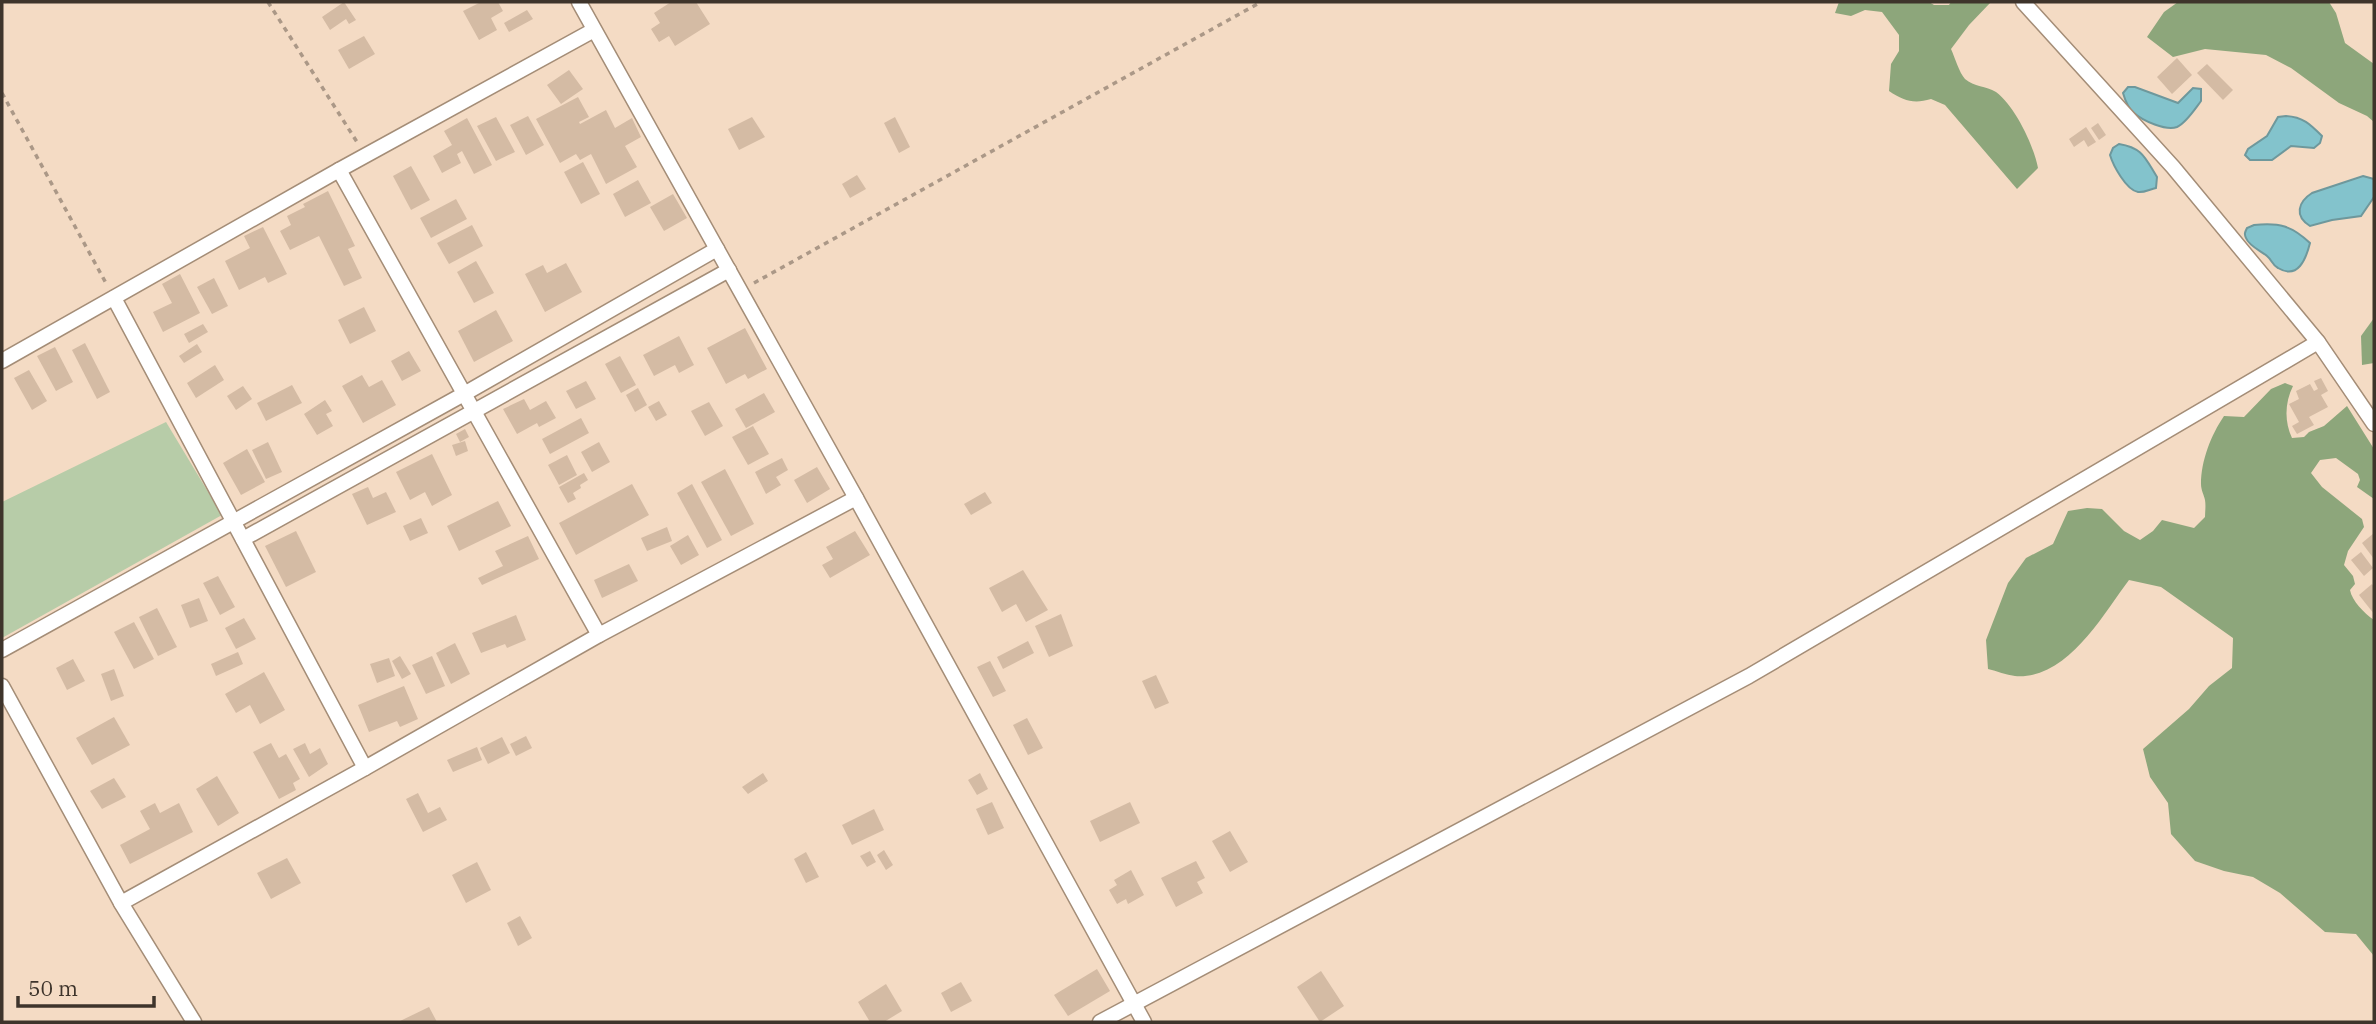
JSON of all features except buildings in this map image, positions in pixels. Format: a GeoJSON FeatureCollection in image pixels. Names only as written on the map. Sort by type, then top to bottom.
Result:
{"type":"FeatureCollection","features":[{"type":"Feature","properties":{"kind":"street"},"geometry":{"type":"LineString","coordinates":[[579,2],[741,290],[1144,1022]]}},
{"type":"Feature","properties":{"kind":"street"},"geometry":{"type":"LineString","coordinates":[[2022,2],[2173,167],[2318,342],[2374,424]]}},
{"type":"Feature","properties":{"kind":"street"},"geometry":{"type":"LineString","coordinates":[[2,361],[339,170],[594,30]]}},
{"type":"Feature","properties":{"kind":"street"},"geometry":{"type":"LineString","coordinates":[[339,170],[599,635]]}},
{"type":"Feature","properties":{"kind":"street"},"geometry":{"type":"LineString","coordinates":[[2,650],[464,394],[717,249]]}},
{"type":"Feature","properties":{"kind":"street"},"geometry":{"type":"LineString","coordinates":[[243,539],[729,270]]}},
{"type":"Feature","properties":{"kind":"street"},"geometry":{"type":"LineString","coordinates":[[114,298],[365,768]]}},
{"type":"Feature","properties":{"kind":"street"},"geometry":{"type":"LineString","coordinates":[[1100,1022],[1749,676],[2318,342]]}},
{"type":"Feature","properties":{"kind":"street"},"geometry":{"type":"LineString","coordinates":[[121,903],[599,635],[856,498]]}},
{"type":"Feature","properties":{"kind":"street"},"geometry":{"type":"LineString","coordinates":[[2,687],[121,903],[194,1022]]}},
{"type":"Feature","properties":{"kind":"path"},"geometry":{"type":"LineString","coordinates":[[268,2],[366,156]]}},
{"type":"Feature","properties":{"kind":"path"},"geometry":{"type":"LineString","coordinates":[[741,290],[1261,2]]}},
{"type":"Feature","properties":{"kind":"path"},"geometry":{"type":"LineString","coordinates":[[2,93],[114,298]]}},
{"type":"Feature","properties":{"kind":"green space"},"geometry":{"type":"Polygon","coordinates":[[[1839,2],[1929,2],[1934,5],[1949,5],[1951,2],[1991,2],[1951,49],[1965,79],[1996,92],[2017,116],[2038,168],[2017,189],[1945,105],[1931,99],[1909,101],[1889,91],[1891,64],[1899,51],[1899,35],[1882,12],[1865,10],[1851,16],[1835,13],[1839,2]]]}},
{"type":"Feature","properties":{"kind":"green space"},"geometry":{"type":"Polygon","coordinates":[[[2178,2],[2329,2],[2336,13],[2345,43],[2374,64],[2374,122],[2339,103],[2291,68],[2266,55],[2205,49],[2173,57],[2147,37],[2164,12],[2178,2]]]}},
{"type":"Feature","properties":{"kind":"green space"},"geometry":{"type":"Polygon","coordinates":[[[2374,318],[2374,363],[2362,365],[2361,336],[2374,318]]]}},
{"type":"Feature","properties":{"kind":"green space"},"geometry":{"type":"Polygon","coordinates":[[[2285,383],[2293,386],[2286,412],[2292,438],[2304,437],[2324,426],[2347,406],[2374,449],[2374,499],[2357,487],[2360,480],[2358,474],[2336,458],[2320,460],[2311,473],[2322,487],[2362,519],[2364,527],[2348,551],[2344,565],[2353,576],[2355,584],[2350,590],[2353,598],[2374,620],[2374,956],[2356,934],[2325,932],[2280,893],[2253,877],[2195,861],[2171,834],[2168,803],[2150,777],[2143,749],[2189,709],[2209,686],[2232,668],[2233,638],[2161,587],[2129,580],[2081,643],[2051,668],[2034,674],[2015,676],[1988,669],[1986,640],[2008,583],[2026,558],[2053,544],[2068,511],[2102,509],[2124,531],[2140,540],[2162,520],[2194,528],[2205,517],[2201,484],[2203,466],[2219,423],[2224,416],[2244,417],[2271,389],[2285,383]]]}},
{"type":"Feature","properties":{"kind":"green space"},"geometry":{"type":"Polygon","coordinates":[[[166,422],[222,515],[2,638],[2,502],[166,422]]]}},
{"type":"Feature","properties":{"kind":"water"},"geometry":{"type":"Polygon","coordinates":[[[2128,87],[2135,87],[2178,103],[2193,88],[2201,89],[2201,101],[2180,125],[2167,128],[2149,122],[2132,111],[2123,93],[2128,87]]]}},
{"type":"Feature","properties":{"kind":"water"},"geometry":{"type":"Polygon","coordinates":[[[2286,116],[2310,125],[2322,136],[2320,143],[2314,148],[2291,146],[2272,160],[2250,160],[2245,155],[2248,149],[2267,136],[2278,117],[2286,116]]]}},
{"type":"Feature","properties":{"kind":"water"},"geometry":{"type":"Polygon","coordinates":[[[2119,144],[2133,148],[2143,155],[2157,177],[2156,188],[2138,192],[2125,182],[2110,155],[2113,148],[2119,144]]]}},
{"type":"Feature","properties":{"kind":"water"},"geometry":{"type":"Polygon","coordinates":[[[2363,176],[2374,179],[2374,197],[2361,216],[2310,226],[2302,218],[2301,205],[2312,193],[2363,176]]]}},
{"type":"Feature","properties":{"kind":"water"},"geometry":{"type":"Polygon","coordinates":[[[2254,225],[2285,226],[2310,243],[2300,266],[2296,270],[2285,271],[2276,267],[2267,256],[2252,246],[2245,234],[2247,228],[2254,225]]]}}]}
